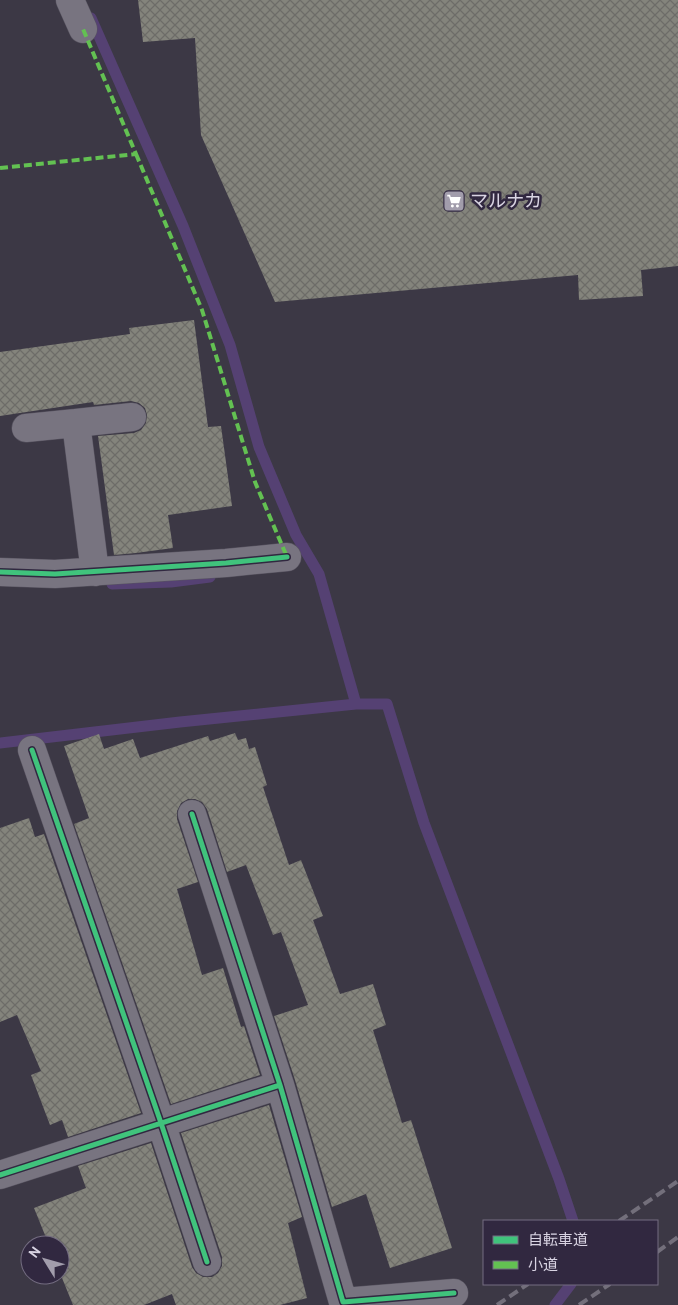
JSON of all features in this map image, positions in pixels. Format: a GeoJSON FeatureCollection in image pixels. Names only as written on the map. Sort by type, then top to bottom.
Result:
{"type":"FeatureCollection","features":[{"type":"Feature","properties":{"kind":"street"},"geometry":{"type":"LineString","coordinates":[[70,0],[83,29]]}},
{"type":"Feature","properties":{"kind":"street"},"geometry":{"type":"LineString","coordinates":[[26,428],[132,418]]}},
{"type":"Feature","properties":{"kind":"street"},"geometry":{"type":"LineString","coordinates":[[76,423],[95,572]]}},
{"type":"Feature","properties":{"kind":"street"},"geometry":{"type":"LineString","coordinates":[[0,572],[55,574],[95,572],[287,557]]}},
{"type":"Feature","properties":{"kind":"street"},"geometry":{"type":"LineString","coordinates":[[32,750],[207,1262]]}},
{"type":"Feature","properties":{"kind":"street"},"geometry":{"type":"LineString","coordinates":[[192,814],[280,1085],[344,1302],[454,1293]]}},
{"type":"Feature","properties":{"kind":"street"},"geometry":{"type":"LineString","coordinates":[[0,1174],[280,1085]]}},
{"type":"Feature","properties":{"kind":"building","name":"マルナカ"},"geometry":{"type":"Polygon","coordinates":[[[138,0],[678,0],[678,266],[641,270],[643,296],[579,300],[578,275],[275,302],[201,135],[195,38],[143,42],[138,0]]]}},
{"type":"Feature","properties":{"kind":"building"},"geometry":{"type":"Polygon","coordinates":[[[194,320],[208,427],[221,426],[232,506],[168,515],[173,548],[114,555],[98,436],[134,433],[141,430],[146,423],[147,415],[145,408],[139,403],[131,401],[94,405],[93,402],[0,416],[0,352],[130,334],[129,328],[194,320]]]}},
{"type":"Feature","properties":{"kind":"building"},"geometry":{"type":"Polygon","coordinates":[[[235,733],[238,740],[246,738],[249,749],[255,747],[267,785],[263,787],[289,865],[301,860],[323,916],[313,920],[340,994],[373,984],[386,1025],[373,1030],[402,1123],[411,1120],[452,1248],[390,1268],[366,1194],[332,1207],[274,1016],[308,1005],[281,932],[273,935],[246,865],[227,872],[207,809],[202,802],[195,799],[188,799],[181,803],[177,811],[177,819],[198,882],[177,889],[202,975],[223,968],[241,1027],[244,1026],[260,1075],[171,1104],[74,824],[89,818],[64,746],[99,734],[104,749],[133,739],[140,758],[208,736],[210,741],[235,733]]]}},
{"type":"Feature","properties":{"kind":"building"},"geometry":{"type":"Polygon","coordinates":[[[29,818],[35,837],[44,834],[141,1113],[68,1137],[62,1120],[50,1125],[31,1075],[41,1071],[17,1015],[0,1022],[0,828],[29,818]]]}},
{"type":"Feature","properties":{"kind":"building"},"geometry":{"type":"Polygon","coordinates":[[[269,1105],[302,1217],[288,1223],[307,1298],[280,1305],[176,1305],[172,1294],[144,1305],[73,1305],[65,1285],[70,1285],[70,1235],[45,1235],[34,1208],[86,1188],[78,1166],[151,1143],[192,1267],[196,1273],[203,1277],[212,1277],[218,1273],[222,1266],[222,1257],[181,1133],[269,1105]]]}},
{"type":"Feature","properties":{"kind":"waterway"},"geometry":{"type":"LineString","coordinates":[[91,18],[183,226],[230,345],[259,447],[296,535],[319,574],[356,704]]}},
{"type":"Feature","properties":{"kind":"waterway"},"geometry":{"type":"LineString","coordinates":[[112,584],[171,582],[210,577]]}},
{"type":"Feature","properties":{"kind":"waterway"},"geometry":{"type":"LineString","coordinates":[[0,743],[356,704],[387,704],[424,823],[559,1179],[573,1220]]}},
{"type":"Feature","properties":{"kind":"waterway"},"geometry":{"type":"LineString","coordinates":[[555,1305],[570,1285]]}},
{"type":"Feature","properties":{"kind":"railway"},"geometry":{"type":"LineString","coordinates":[[620,1220],[678,1181]]}},
{"type":"Feature","properties":{"kind":"railway"},"geometry":{"type":"LineString","coordinates":[[658,1251],[678,1237]]}},
{"type":"Feature","properties":{"kind":"railway"},"geometry":{"type":"LineString","coordinates":[[497,1305],[527,1285]]}},
{"type":"Feature","properties":{"kind":"railway"},"geometry":{"type":"LineString","coordinates":[[579,1305],[609,1285]]}},
{"type":"Feature","properties":{"kind":"marked path"},"geometry":{"type":"LineString","coordinates":[[0,168],[136,154],[83,29]]}},
{"type":"Feature","properties":{"kind":"marked path"},"geometry":{"type":"LineString","coordinates":[[136,154],[202,310],[255,482],[287,557]]}},
{"type":"Feature","properties":{"kind":"cycle path"},"geometry":{"type":"LineString","coordinates":[[0,572],[55,574],[226,563],[287,557]]}},
{"type":"Feature","properties":{"kind":"cycle path"},"geometry":{"type":"LineString","coordinates":[[32,750],[207,1262]]}},
{"type":"Feature","properties":{"kind":"cycle path"},"geometry":{"type":"LineString","coordinates":[[0,1175],[280,1085],[192,814]]}},
{"type":"Feature","properties":{"kind":"cycle path"},"geometry":{"type":"LineString","coordinates":[[280,1085],[343,1302],[454,1293]]}},
{"type":"Feature","properties":{"kind":"place","name":"マルナカ"},"geometry":{"type":"Point","coordinates":[454,201]}}]}
